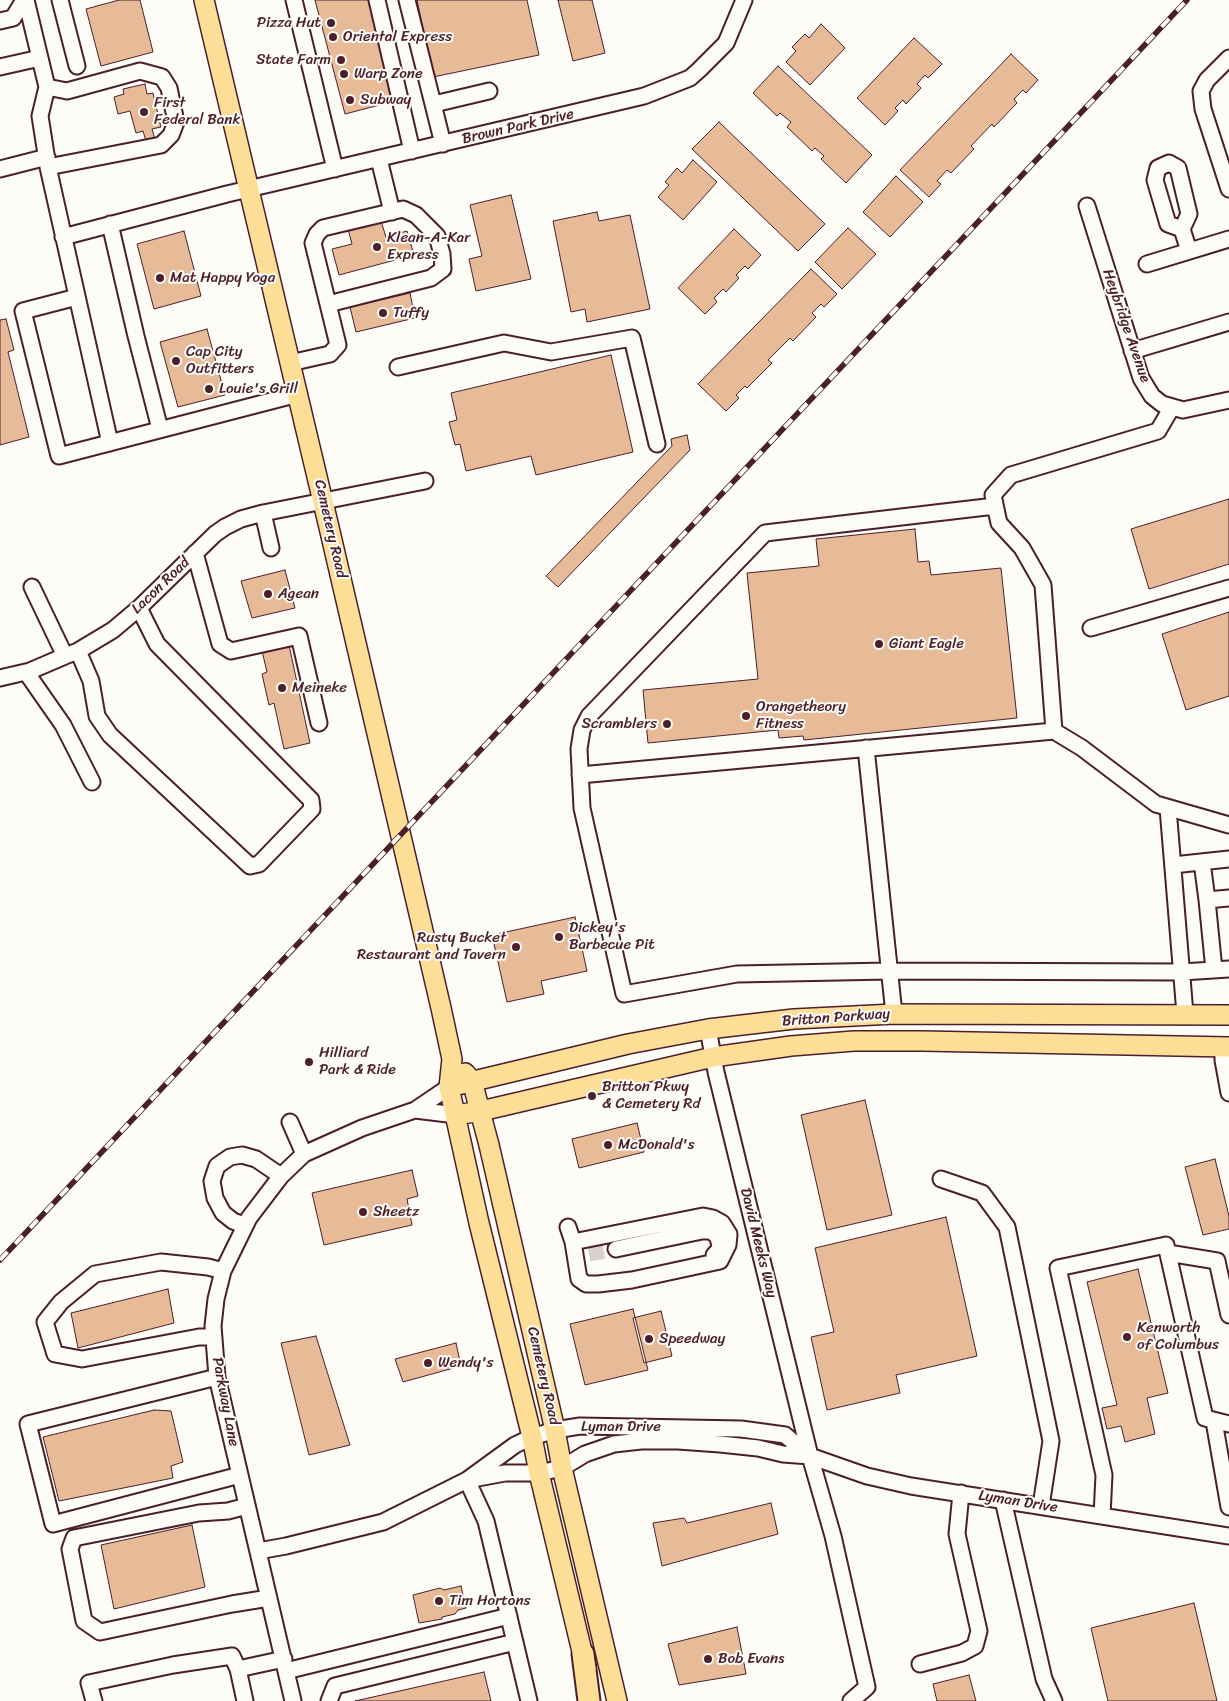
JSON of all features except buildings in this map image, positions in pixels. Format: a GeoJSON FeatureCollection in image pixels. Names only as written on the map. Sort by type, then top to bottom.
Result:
{"type":"FeatureCollection","features":[{"type":"Feature","properties":{"kind":"highway"},"geometry":{"type":"LineString","coordinates":[[583,1654],[589,1701]]}},
{"type":"Feature","properties":{"kind":"main road","name":"Cemetery Road"},"geometry":{"type":"LineString","coordinates":[[204,0],[298,394],[452,1059],[449,1087],[479,1223],[594,1701]]}},
{"type":"Feature","properties":{"kind":"main road","name":"Britton Parkway"},"geometry":{"type":"LineString","coordinates":[[449,1087],[628,1044],[708,1029],[794,1019],[894,1014],[1229,1014]]}},
{"type":"Feature","properties":{"kind":"main road","name":"Britton Parkway"},"geometry":{"type":"LineString","coordinates":[[456,1115],[481,1111],[713,1057],[791,1046],[854,1041],[1226,1047]]}},
{"type":"Feature","properties":{"kind":"main road","name":"Cemetery Road"},"geometry":{"type":"LineString","coordinates":[[452,1059],[472,1081],[481,1111],[617,1701]]}},
{"type":"Feature","properties":{"kind":"street"},"geometry":{"type":"LineString","coordinates":[[0,21],[13,18],[25,0]]}},
{"type":"Feature","properties":{"kind":"street"},"geometry":{"type":"LineString","coordinates":[[25,0],[47,87],[40,116],[47,162],[110,443]]}},
{"type":"Feature","properties":{"kind":"street"},"geometry":{"type":"LineString","coordinates":[[60,0],[76,66]]}},
{"type":"Feature","properties":{"kind":"street"},"geometry":{"type":"LineString","coordinates":[[294,0],[335,169]]}},
{"type":"Feature","properties":{"kind":"street"},"geometry":{"type":"LineString","coordinates":[[377,0],[412,151]]}},
{"type":"Feature","properties":{"kind":"street"},"geometry":{"type":"LineString","coordinates":[[407,0],[443,144]]}},
{"type":"Feature","properties":{"kind":"street","name":"Brown Park Drive"},"geometry":{"type":"LineString","coordinates":[[63,237],[248,189],[644,96],[690,78],[726,43],[744,0]]}},
{"type":"Feature","properties":{"kind":"street"},"geometry":{"type":"LineString","coordinates":[[0,67],[40,58]]}},
{"type":"Feature","properties":{"kind":"street"},"geometry":{"type":"LineString","coordinates":[[1229,58],[1207,80],[1200,91],[1203,109],[1229,189]]}},
{"type":"Feature","properties":{"kind":"street"},"geometry":{"type":"LineString","coordinates":[[0,169],[161,145],[171,135],[176,122],[169,88],[162,77],[140,71],[67,91],[47,87]]}},
{"type":"Feature","properties":{"kind":"street"},"geometry":{"type":"LineString","coordinates":[[434,104],[489,91]]}},
{"type":"Feature","properties":{"kind":"street"},"geometry":{"type":"LineString","coordinates":[[379,159],[392,212]]}},
{"type":"Feature","properties":{"kind":"street","name":"Heybridge Avenue"},"geometry":{"type":"LineString","coordinates":[[1087,206],[1141,378],[1152,396],[1162,404],[1183,410],[1229,400]]}},
{"type":"Feature","properties":{"kind":"street"},"geometry":{"type":"LineString","coordinates":[[290,363],[330,354],[338,346],[313,243],[317,234],[323,228],[403,209],[416,215],[437,236],[442,254],[443,268],[431,278],[328,304]]}},
{"type":"Feature","properties":{"kind":"street"},"geometry":{"type":"LineString","coordinates":[[110,224],[160,429]]}},
{"type":"Feature","properties":{"kind":"street"},"geometry":{"type":"LineString","coordinates":[[1182,229],[1189,251]]}},
{"type":"Feature","properties":{"kind":"street"},"geometry":{"type":"LineString","coordinates":[[1147,264],[1229,239]]}},
{"type":"Feature","properties":{"kind":"street"},"geometry":{"type":"LineString","coordinates":[[77,297],[23,311],[59,456],[298,394]]}},
{"type":"Feature","properties":{"kind":"street"},"geometry":{"type":"LineString","coordinates":[[1132,351],[1229,322]]}},
{"type":"Feature","properties":{"kind":"street"},"geometry":{"type":"LineString","coordinates":[[398,367],[504,343],[551,352],[632,338],[657,444]]}},
{"type":"Feature","properties":{"kind":"street"},"geometry":{"type":"LineString","coordinates":[[1054,731],[1043,585],[1022,548],[999,523],[993,495],[1011,475],[1158,431],[1172,407]]}},
{"type":"Feature","properties":{"kind":"street","name":"Lacon Road"},"geometry":{"type":"LineString","coordinates":[[0,678],[26,672],[72,654],[113,630],[139,608],[195,553],[225,527],[241,519],[263,513],[425,482]]}},
{"type":"Feature","properties":{"kind":"street"},"geometry":{"type":"LineString","coordinates":[[995,506],[765,533],[589,716],[582,730],[579,749],[582,808],[624,994],[737,974],[889,971],[1182,972],[1221,969],[1207,900],[1202,862]]}},
{"type":"Feature","properties":{"kind":"street"},"geometry":{"type":"LineString","coordinates":[[263,513],[271,548]]}},
{"type":"Feature","properties":{"kind":"street"},"geometry":{"type":"LineString","coordinates":[[195,553],[220,644],[231,651],[299,636],[320,723]]}},
{"type":"Feature","properties":{"kind":"street"},"geometry":{"type":"LineString","coordinates":[[32,587],[72,654],[91,681],[97,716],[110,735],[250,866],[259,864],[312,809],[311,800],[157,644],[139,608]]}},
{"type":"Feature","properties":{"kind":"street"},"geometry":{"type":"LineString","coordinates":[[1091,628],[1229,588]]}},
{"type":"Feature","properties":{"kind":"street"},"geometry":{"type":"LineString","coordinates":[[26,672],[63,725],[92,782]]}},
{"type":"Feature","properties":{"kind":"street"},"geometry":{"type":"LineString","coordinates":[[580,775],[1054,731],[1082,748],[1156,804],[1229,825]]}},
{"type":"Feature","properties":{"kind":"street"},"geometry":{"type":"LineString","coordinates":[[866,748],[894,1014]]}},
{"type":"Feature","properties":{"kind":"street"},"geometry":{"type":"LineString","coordinates":[[1168,808],[1185,1014]]}},
{"type":"Feature","properties":{"kind":"street"},"geometry":{"type":"LineString","coordinates":[[1173,865],[1229,859]]}},
{"type":"Feature","properties":{"kind":"street"},"geometry":{"type":"LineString","coordinates":[[1207,900],[1229,898]]}},
{"type":"Feature","properties":{"kind":"street","name":"David Meeks Way"},"geometry":{"type":"LineString","coordinates":[[708,1029],[713,1057],[810,1456],[833,1536],[867,1687],[851,1701]]}},
{"type":"Feature","properties":{"kind":"street"},"geometry":{"type":"LineString","coordinates":[[1226,1047],[1223,1060],[1229,1093]]}},
{"type":"Feature","properties":{"kind":"street","name":"Parkway Lane"},"geometry":{"type":"LineString","coordinates":[[294,1701],[217,1377],[214,1337],[215,1306],[223,1271],[244,1226],[281,1176],[304,1154],[362,1128],[415,1110],[449,1087]]}},
{"type":"Feature","properties":{"kind":"street","name":"Parkway Lane"},"geometry":{"type":"LineString","coordinates":[[415,1110],[456,1115]]}},
{"type":"Feature","properties":{"kind":"street"},"geometry":{"type":"LineString","coordinates":[[290,1122],[304,1154]]}},
{"type":"Feature","properties":{"kind":"street"},"geometry":{"type":"LineString","coordinates":[[244,1226],[223,1213],[215,1198],[212,1181],[217,1166],[230,1157],[242,1155],[256,1158],[281,1176]]}},
{"type":"Feature","properties":{"kind":"street"},"geometry":{"type":"LineString","coordinates":[[941,1180],[982,1193],[1007,1227],[1051,1442],[1041,1506]]}},
{"type":"Feature","properties":{"kind":"street"},"geometry":{"type":"LineString","coordinates":[[703,1216],[713,1218],[722,1224],[729,1234],[728,1246],[720,1261],[614,1283],[586,1284],[579,1279],[576,1242],[703,1216]]}},
{"type":"Feature","properties":{"kind":"street"},"geometry":{"type":"LineString","coordinates":[[568,1227],[584,1255],[589,1254]]}},
{"type":"Feature","properties":{"kind":"street"},"geometry":{"type":"LineString","coordinates":[[729,1234],[754,1227]]}},
{"type":"Feature","properties":{"kind":"street"},"geometry":{"type":"LineString","coordinates":[[616,1249],[702,1230],[711,1231],[717,1236],[720,1249],[715,1255],[690,1262],[687,1268]]}},
{"type":"Feature","properties":{"kind":"street"},"geometry":{"type":"LineString","coordinates":[[1102,1516],[1104,1475],[1058,1268],[1166,1245],[1205,1418],[1222,1422],[1229,1507]]}},
{"type":"Feature","properties":{"kind":"street"},"geometry":{"type":"LineString","coordinates":[[1168,1253],[1217,1260],[1229,1315]]}},
{"type":"Feature","properties":{"kind":"street"},"geometry":{"type":"LineString","coordinates":[[214,1337],[199,1337],[82,1359],[55,1354],[45,1322],[61,1302],[95,1274],[161,1262],[208,1267],[223,1271]]}},
{"type":"Feature","properties":{"kind":"street"},"geometry":{"type":"LineString","coordinates":[[217,1377],[28,1424],[53,1524],[240,1475]]}},
{"type":"Feature","properties":{"kind":"street","name":"Lyman Drive"},"geometry":{"type":"LineString","coordinates":[[258,1551],[323,1538],[383,1522],[467,1480],[507,1450],[532,1437],[555,1430],[580,1426],[741,1429],[785,1435],[810,1456]]}},
{"type":"Feature","properties":{"kind":"street","name":"Lyman Drive"},"geometry":{"type":"LineString","coordinates":[[467,1480],[505,1473],[539,1473],[562,1468],[585,1454],[614,1444],[678,1441],[720,1444],[758,1448],[783,1454],[810,1456],[867,1476],[911,1486],[1228,1538]]}},
{"type":"Feature","properties":{"kind":"street"},"geometry":{"type":"LineString","coordinates":[[467,1480],[486,1521],[529,1701]]}},
{"type":"Feature","properties":{"kind":"street"},"geometry":{"type":"LineString","coordinates":[[920,1664],[962,1653],[975,1646],[979,1631],[958,1534],[961,1493]]}},
{"type":"Feature","properties":{"kind":"street"},"geometry":{"type":"LineString","coordinates":[[1003,1500],[1044,1679],[1054,1701]]}},
{"type":"Feature","properties":{"kind":"street"},"geometry":{"type":"LineString","coordinates":[[248,1506],[228,1512],[199,1513],[74,1538],[70,1549],[84,1620],[100,1632],[232,1604],[270,1598]]}},
{"type":"Feature","properties":{"kind":"street"},"geometry":{"type":"LineString","coordinates":[[238,1669],[285,1665],[508,1616]]}},
{"type":"Feature","properties":{"kind":"street"},"geometry":{"type":"LineString","coordinates":[[329,1701],[335,1686],[515,1642]]}},
{"type":"Feature","properties":{"kind":"street"},"geometry":{"type":"LineString","coordinates":[[94,1701],[89,1683],[173,1665],[232,1656],[238,1669],[245,1701]]}},
{"type":"Feature","properties":{"kind":"tunnel"},"geometry":{"type":"LineString","coordinates":[[589,1254],[616,1249]]}},
{"type":"Feature","properties":{"kind":"railway"},"geometry":{"type":"LineString","coordinates":[[0,1260],[1187,0]]}},
{"type":"Feature","properties":{"kind":"place","name":"Pizza Hut"},"geometry":{"type":"Point","coordinates":[331,23]}},
{"type":"Feature","properties":{"kind":"place","name":"Oriental Express"},"geometry":{"type":"Point","coordinates":[333,37]}},
{"type":"Feature","properties":{"kind":"place","name":"State Farm"},"geometry":{"type":"Point","coordinates":[341,60]}},
{"type":"Feature","properties":{"kind":"place","name":"Warp Zone"},"geometry":{"type":"Point","coordinates":[344,74]}},
{"type":"Feature","properties":{"kind":"place","name":"Subway"},"geometry":{"type":"Point","coordinates":[350,100]}},
{"type":"Feature","properties":{"kind":"place","name":"First Federal Bank"},"geometry":{"type":"Point","coordinates":[144,112]}},
{"type":"Feature","properties":{"kind":"place","name":"Klean-A-Kar Express"},"geometry":{"type":"Point","coordinates":[377,247]}},
{"type":"Feature","properties":{"kind":"place","name":"Mat Happy Yoga"},"geometry":{"type":"Point","coordinates":[160,278]}},
{"type":"Feature","properties":{"kind":"place","name":"Tuffy"},"geometry":{"type":"Point","coordinates":[383,313]}},
{"type":"Feature","properties":{"kind":"place","name":"Cap City Outfitters"},"geometry":{"type":"Point","coordinates":[176,361]}},
{"type":"Feature","properties":{"kind":"place","name":"Louie's Grill"},"geometry":{"type":"Point","coordinates":[209,389]}},
{"type":"Feature","properties":{"kind":"place","name":"Agean"},"geometry":{"type":"Point","coordinates":[268,594]}},
{"type":"Feature","properties":{"kind":"place","name":"Giant Eagle"},"geometry":{"type":"Point","coordinates":[879,644]}},
{"type":"Feature","properties":{"kind":"place","name":"Meineke"},"geometry":{"type":"Point","coordinates":[282,688]}},
{"type":"Feature","properties":{"kind":"place","name":"Orangetheory Fitness"},"geometry":{"type":"Point","coordinates":[746,716]}},
{"type":"Feature","properties":{"kind":"place","name":"Scramblers"},"geometry":{"type":"Point","coordinates":[667,724]}},
{"type":"Feature","properties":{"kind":"place","name":"Dickey's Barbecue Pit"},"geometry":{"type":"Point","coordinates":[559,937]}},
{"type":"Feature","properties":{"kind":"place","name":"Rusty Bucket Restaurant and Tavern"},"geometry":{"type":"Point","coordinates":[516,947]}},
{"type":"Feature","properties":{"kind":"place","name":"Hilliard Park & Ride"},"geometry":{"type":"Point","coordinates":[309,1062]}},
{"type":"Feature","properties":{"kind":"place","name":"Britton Pkwy & Cemetery Rd"},"geometry":{"type":"Point","coordinates":[592,1096]}},
{"type":"Feature","properties":{"kind":"place","name":"McDonald's"},"geometry":{"type":"Point","coordinates":[608,1145]}},
{"type":"Feature","properties":{"kind":"place","name":"Sheetz"},"geometry":{"type":"Point","coordinates":[363,1212]}},
{"type":"Feature","properties":{"kind":"place","name":"Kenworth of Columbus"},"geometry":{"type":"Point","coordinates":[1127,1337]}},
{"type":"Feature","properties":{"kind":"place","name":"Speedway"},"geometry":{"type":"Point","coordinates":[649,1339]}},
{"type":"Feature","properties":{"kind":"place","name":"Wendy's"},"geometry":{"type":"Point","coordinates":[428,1363]}},
{"type":"Feature","properties":{"kind":"place","name":"Tim Hortons"},"geometry":{"type":"Point","coordinates":[439,1601]}},
{"type":"Feature","properties":{"kind":"place","name":"Bob Evans"},"geometry":{"type":"Point","coordinates":[708,1659]}}]}
